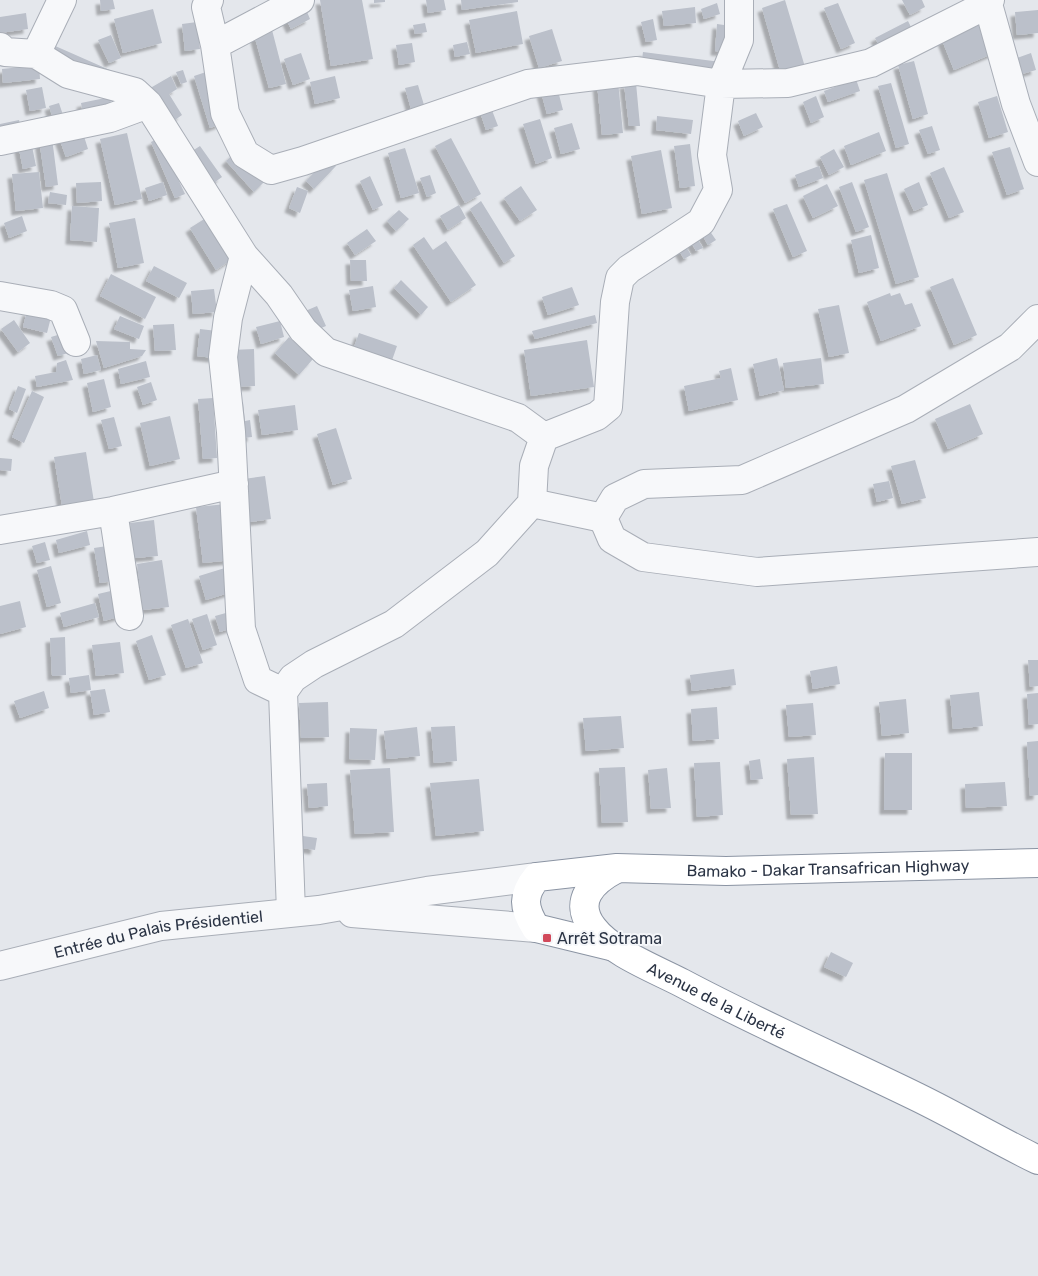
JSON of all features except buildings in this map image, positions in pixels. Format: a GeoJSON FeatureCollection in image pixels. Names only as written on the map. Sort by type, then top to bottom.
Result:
{"type":"FeatureCollection","features":[{"type":"Feature","properties":{"kind":"highway","name":"Bamako - Dakar Transafrican Highway"},"geometry":{"type":"LineString","coordinates":[[617,868],[726,871],[1038,863]]}},
{"type":"Feature","properties":{"kind":"highway"},"geometry":{"type":"LineString","coordinates":[[614,947],[536,928],[525,906],[525,896],[537,877],[617,868]]}},
{"type":"Feature","properties":{"kind":"highway","name":"Avenue de la Liberté"},"geometry":{"type":"LineString","coordinates":[[617,868],[597,879],[588,890],[585,909],[592,927],[614,947],[714,1000],[918,1097],[1038,1160]]}},
{"type":"Feature","properties":{"kind":"street"},"geometry":{"type":"LineString","coordinates":[[36,54],[62,0]]}},
{"type":"Feature","properties":{"kind":"street"},"geometry":{"type":"LineString","coordinates":[[209,0],[206,7],[215,45],[225,113],[245,154],[271,170],[303,161],[528,84],[637,71],[722,84],[788,83],[871,63],[989,2],[1016,104],[1038,162]]}},
{"type":"Feature","properties":{"kind":"street"},"geometry":{"type":"LineString","coordinates":[[215,45],[300,0]]}},
{"type":"Feature","properties":{"kind":"street"},"geometry":{"type":"LineString","coordinates":[[291,912],[283,692],[293,678],[314,664],[394,624],[487,553],[532,503],[534,466],[544,437],[597,416],[608,406],[614,302],[620,278],[629,269],[701,222],[718,190],[712,155],[722,84],[739,40],[740,0]]}},
{"type":"Feature","properties":{"kind":"street"},"geometry":{"type":"LineString","coordinates":[[0,47],[5,52],[36,54],[68,74],[135,92],[148,104],[244,256],[279,295],[303,330],[326,352],[518,418],[544,437]]}},
{"type":"Feature","properties":{"kind":"street"},"geometry":{"type":"LineString","coordinates":[[0,141],[110,118],[148,104]]}},
{"type":"Feature","properties":{"kind":"street"},"geometry":{"type":"LineString","coordinates":[[244,256],[228,318],[223,357],[234,484],[241,629],[258,680],[283,692]]}},
{"type":"Feature","properties":{"kind":"street"},"geometry":{"type":"LineString","coordinates":[[0,296],[51,305],[63,310],[76,342]]}},
{"type":"Feature","properties":{"kind":"street"},"geometry":{"type":"LineString","coordinates":[[603,518],[615,498],[644,484],[742,480],[906,409],[1010,347],[1038,319]]}},
{"type":"Feature","properties":{"kind":"street"},"geometry":{"type":"LineString","coordinates":[[0,530],[113,512],[234,484]]}},
{"type":"Feature","properties":{"kind":"street"},"geometry":{"type":"LineString","coordinates":[[532,503],[603,518]]}},
{"type":"Feature","properties":{"kind":"street"},"geometry":{"type":"LineString","coordinates":[[113,512],[129,616]]}},
{"type":"Feature","properties":{"kind":"street"},"geometry":{"type":"LineString","coordinates":[[603,518],[612,539],[643,557],[757,572],[1038,552]]}},
{"type":"Feature","properties":{"kind":"street","name":"Entrée du Palais Présidentiel"},"geometry":{"type":"LineString","coordinates":[[0,966],[161,926],[319,910],[427,890],[537,877]]}},
{"type":"Feature","properties":{"kind":"street","name":"Entrée du Palais Présidentiel"},"geometry":{"type":"LineString","coordinates":[[319,910],[425,921],[536,928]]}},
{"type":"Feature","properties":{"kind":"place","name":"Arrêt Sotrama"},"geometry":{"type":"Point","coordinates":[547,938]}}]}
